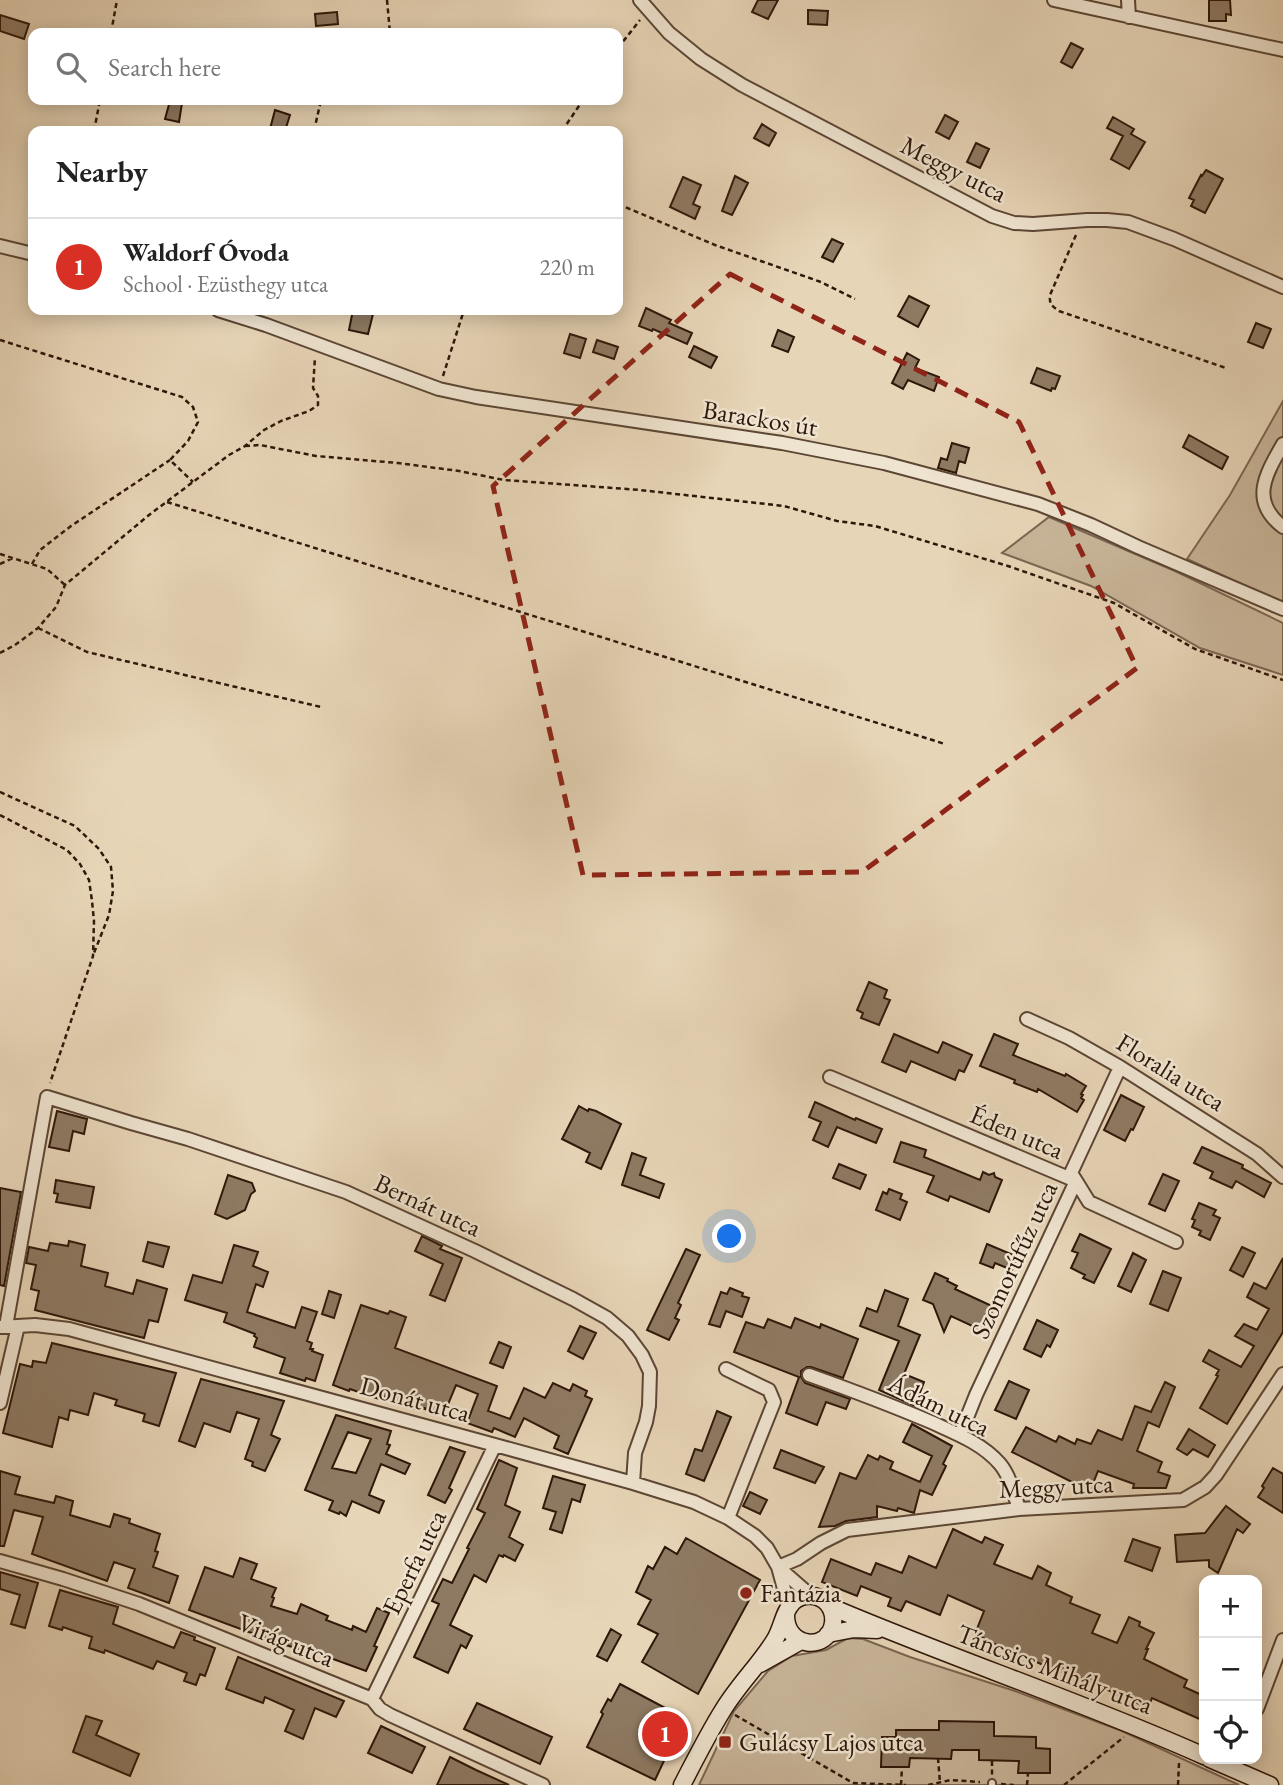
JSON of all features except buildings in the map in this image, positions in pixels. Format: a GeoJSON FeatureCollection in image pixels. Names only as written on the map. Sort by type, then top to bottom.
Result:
{"type":"FeatureCollection","features":[{"type":"Feature","properties":{"kind":"street"},"geometry":{"type":"LineString","coordinates":[[1054,0],[1283,50]]}},
{"type":"Feature","properties":{"kind":"street"},"geometry":{"type":"LineString","coordinates":[[1128,0],[1129,17]]}},
{"type":"Feature","properties":{"kind":"street","name":"Meggy utca"},"geometry":{"type":"LineString","coordinates":[[644,5],[669,33],[701,60],[742,85],[992,216],[1014,223],[1033,224],[1076,220],[1118,221],[1150,229],[1283,287]]}},
{"type":"Feature","properties":{"kind":"street"},"geometry":{"type":"LineString","coordinates":[[0,246],[28,253]]}},
{"type":"Feature","properties":{"kind":"street","name":"Barackos út"},"geometry":{"type":"LineString","coordinates":[[234,315],[439,389],[476,397],[782,443],[884,463],[1038,504],[1283,609]]}},
{"type":"Feature","properties":{"kind":"street"},"geometry":{"type":"LineString","coordinates":[[1283,444],[1267,473],[1263,495],[1266,509],[1283,527]]}},
{"type":"Feature","properties":{"kind":"street","name":"Floralia utca"},"geometry":{"type":"LineString","coordinates":[[1027,1019],[1120,1066],[1257,1154],[1283,1177]]}},
{"type":"Feature","properties":{"kind":"street","name":"Szomorúfűz utca"},"geometry":{"type":"LineString","coordinates":[[960,1435],[1076,1181],[1071,1172],[1120,1066]]}},
{"type":"Feature","properties":{"kind":"street","name":"Éden utca"},"geometry":{"type":"LineString","coordinates":[[830,1077],[1076,1181],[1089,1202],[1176,1242]]}},
{"type":"Feature","properties":{"kind":"street"},"geometry":{"type":"LineString","coordinates":[[0,1403],[12,1353],[8,1326],[47,1097]]}},
{"type":"Feature","properties":{"kind":"street","name":"Bernát utca"},"geometry":{"type":"LineString","coordinates":[[47,1097],[188,1139],[346,1192],[475,1251],[607,1318],[628,1336],[650,1371],[649,1406],[635,1452],[633,1483]]}},
{"type":"Feature","properties":{"kind":"street","name":"Donát utca"},"geometry":{"type":"LineString","coordinates":[[8,1326],[35,1325],[69,1329],[694,1502],[728,1518],[755,1536],[778,1567],[810,1595]]}},
{"type":"Feature","properties":{"kind":"street"},"geometry":{"type":"LineString","coordinates":[[726,1369],[769,1390],[774,1402],[728,1518]]}},
{"type":"Feature","properties":{"kind":"street","name":"Meggy utca"},"geometry":{"type":"LineString","coordinates":[[778,1567],[847,1530],[1019,1509],[1183,1500],[1205,1487],[1216,1475],[1283,1374]]}},
{"type":"Feature","properties":{"kind":"street","name":"Ádám utca"},"geometry":{"type":"LineString","coordinates":[[809,1375],[884,1401],[960,1435],[980,1447],[1003,1467],[1019,1509]]}},
{"type":"Feature","properties":{"kind":"street","name":"Eperfa utca"},"geometry":{"type":"LineString","coordinates":[[372,1699],[495,1445]]}},
{"type":"Feature","properties":{"kind":"street","name":"Virág utca"},"geometry":{"type":"LineString","coordinates":[[0,1561],[63,1578],[139,1604],[372,1699],[380,1709],[390,1715],[543,1785]]}},
{"type":"Feature","properties":{"kind":"street","name":"Donát utca"},"geometry":{"type":"LineString","coordinates":[[778,1567],[788,1611]]}},
{"type":"Feature","properties":{"kind":"street"},"geometry":{"type":"LineString","coordinates":[[682,1785],[723,1708],[776,1639],[788,1611],[795,1601],[810,1595],[829,1606],[833,1620],[828,1634],[816,1642],[801,1641],[793,1637],[786,1623],[788,1611]]}},
{"type":"Feature","properties":{"kind":"street","name":"Táncsics Mihály utca"},"geometry":{"type":"LineString","coordinates":[[829,1606],[1138,1726],[1199,1754]]}},
{"type":"Feature","properties":{"kind":"street","name":"Táncsics Mihály utca"},"geometry":{"type":"LineString","coordinates":[[828,1634],[854,1629],[886,1630]]}},
{"type":"Feature","properties":{"kind":"street"},"geometry":{"type":"LineString","coordinates":[[1260,1701],[1283,1640]]}},
{"type":"Feature","properties":{"kind":"street"},"geometry":{"type":"LineString","coordinates":[[754,1667],[801,1641]]}},
{"type":"Feature","properties":{"kind":"street"},"geometry":{"type":"LineString","coordinates":[[1235,1764],[1270,1785]]}},
{"type":"Feature","properties":{"kind":"lane"},"geometry":{"type":"LineString","coordinates":[[0,1362],[12,1353]]}},
{"type":"Feature","properties":{"kind":"path"},"geometry":{"type":"LineString","coordinates":[[112,28],[117,0]]}},
{"type":"Feature","properties":{"kind":"path"},"geometry":{"type":"LineString","coordinates":[[387,0],[390,28]]}},
{"type":"Feature","properties":{"kind":"path"},"geometry":{"type":"LineString","coordinates":[[623,40],[644,5]]}},
{"type":"Feature","properties":{"kind":"path"},"geometry":{"type":"LineString","coordinates":[[95,126],[99,105]]}},
{"type":"Feature","properties":{"kind":"path"},"geometry":{"type":"LineString","coordinates":[[315,126],[320,105]]}},
{"type":"Feature","properties":{"kind":"path"},"geometry":{"type":"LineString","coordinates":[[565,126],[580,105]]}},
{"type":"Feature","properties":{"kind":"path"},"geometry":{"type":"LineString","coordinates":[[623,206],[715,245],[821,282],[855,299]]}},
{"type":"Feature","properties":{"kind":"path"},"geometry":{"type":"LineString","coordinates":[[1076,220],[1076,236],[1050,295],[1051,306],[1226,368]]}},
{"type":"Feature","properties":{"kind":"path"},"geometry":{"type":"LineString","coordinates":[[439,389],[462,315]]}},
{"type":"Feature","properties":{"kind":"path"},"geometry":{"type":"LineString","coordinates":[[0,340],[182,397],[193,407],[198,422],[188,441],[170,460],[61,534],[40,550],[32,564]]}},
{"type":"Feature","properties":{"kind":"path"},"geometry":{"type":"LineString","coordinates":[[0,653],[38,628],[56,607],[65,585],[167,502],[264,430],[318,405],[318,396],[313,388],[314,363]]}},
{"type":"Feature","properties":{"kind":"path"},"geometry":{"type":"LineString","coordinates":[[244,446],[260,445],[316,456],[459,471],[504,480],[640,490],[784,506],[837,521],[875,526],[1008,566],[1115,603],[1195,649],[1283,680]]}},
{"type":"Feature","properties":{"kind":"path"},"geometry":{"type":"LineString","coordinates":[[170,460],[193,482]]}},
{"type":"Feature","properties":{"kind":"path"},"geometry":{"type":"LineString","coordinates":[[167,502],[945,744]]}},
{"type":"Feature","properties":{"kind":"path"},"geometry":{"type":"LineString","coordinates":[[0,554],[47,569],[65,585]]}},
{"type":"Feature","properties":{"kind":"path"},"geometry":{"type":"LineString","coordinates":[[0,564],[13,558]]}},
{"type":"Feature","properties":{"kind":"path"},"geometry":{"type":"LineString","coordinates":[[38,628],[87,652],[321,707]]}},
{"type":"Feature","properties":{"kind":"path"},"geometry":{"type":"LineString","coordinates":[[0,792],[75,826],[99,849],[111,867],[113,891],[109,915],[51,1077],[47,1097]]}},
{"type":"Feature","properties":{"kind":"path"},"geometry":{"type":"LineString","coordinates":[[0,815],[67,850],[80,864],[89,880],[92,901],[93,956]]}},
{"type":"Feature","properties":{"kind":"path"},"geometry":{"type":"LineString","coordinates":[[723,1708],[853,1783],[906,1785]]}},
{"type":"Feature","properties":{"kind":"path"},"geometry":{"type":"LineString","coordinates":[[1064,1785],[1138,1726]]}},
{"type":"Feature","properties":{"kind":"path"},"geometry":{"type":"LineString","coordinates":[[1178,1785],[1181,1746]]}},
{"type":"Feature","properties":{"kind":"path"},"geometry":{"type":"LineString","coordinates":[[938,1758],[940,1783]]}},
{"type":"Feature","properties":{"kind":"path"},"geometry":{"type":"LineString","coordinates":[[901,1785],[902,1767]]}},
{"type":"Feature","properties":{"kind":"path"},"geometry":{"type":"LineString","coordinates":[[1027,1785],[1028,1773]]}},
{"type":"Feature","properties":{"kind":"path"},"geometry":{"type":"LineString","coordinates":[[928,1785],[951,1780],[1014,1785]]}},
{"type":"Feature","properties":{"kind":"highlighted area"},"geometry":{"type":"Polygon","coordinates":[[[730,274],[1019,422],[1137,668],[862,872],[583,875],[493,486],[730,274]]]}},
{"type":"Feature","properties":{"kind":"shaded area"},"geometry":{"type":"Polygon","coordinates":[[[1283,401],[1283,603],[1187,559],[1230,495],[1283,401]]]}},
{"type":"Feature","properties":{"kind":"shaded area"},"geometry":{"type":"Polygon","coordinates":[[[1049,517],[1175,571],[1283,623],[1283,675],[1200,648],[1091,586],[1002,553],[1049,517]]]}},
{"type":"Feature","properties":{"kind":"shaded area"},"geometry":{"type":"Polygon","coordinates":[[[848,1638],[863,1639],[1122,1731],[1239,1785],[699,1785],[734,1711],[768,1671],[792,1656],[826,1650],[848,1638]]]}},
{"type":"Feature","properties":{"kind":"place","name":"Fantázia"},"geometry":{"type":"Point","coordinates":[746,1593]}},
{"type":"Feature","properties":{"kind":"place","name":"Waldorf Óvoda"},"geometry":{"type":"Point","coordinates":[665,1734]}},
{"type":"Feature","properties":{"kind":"place","name":"Gulácsy Lajos utca"},"geometry":{"type":"Point","coordinates":[725,1742]}}]}
